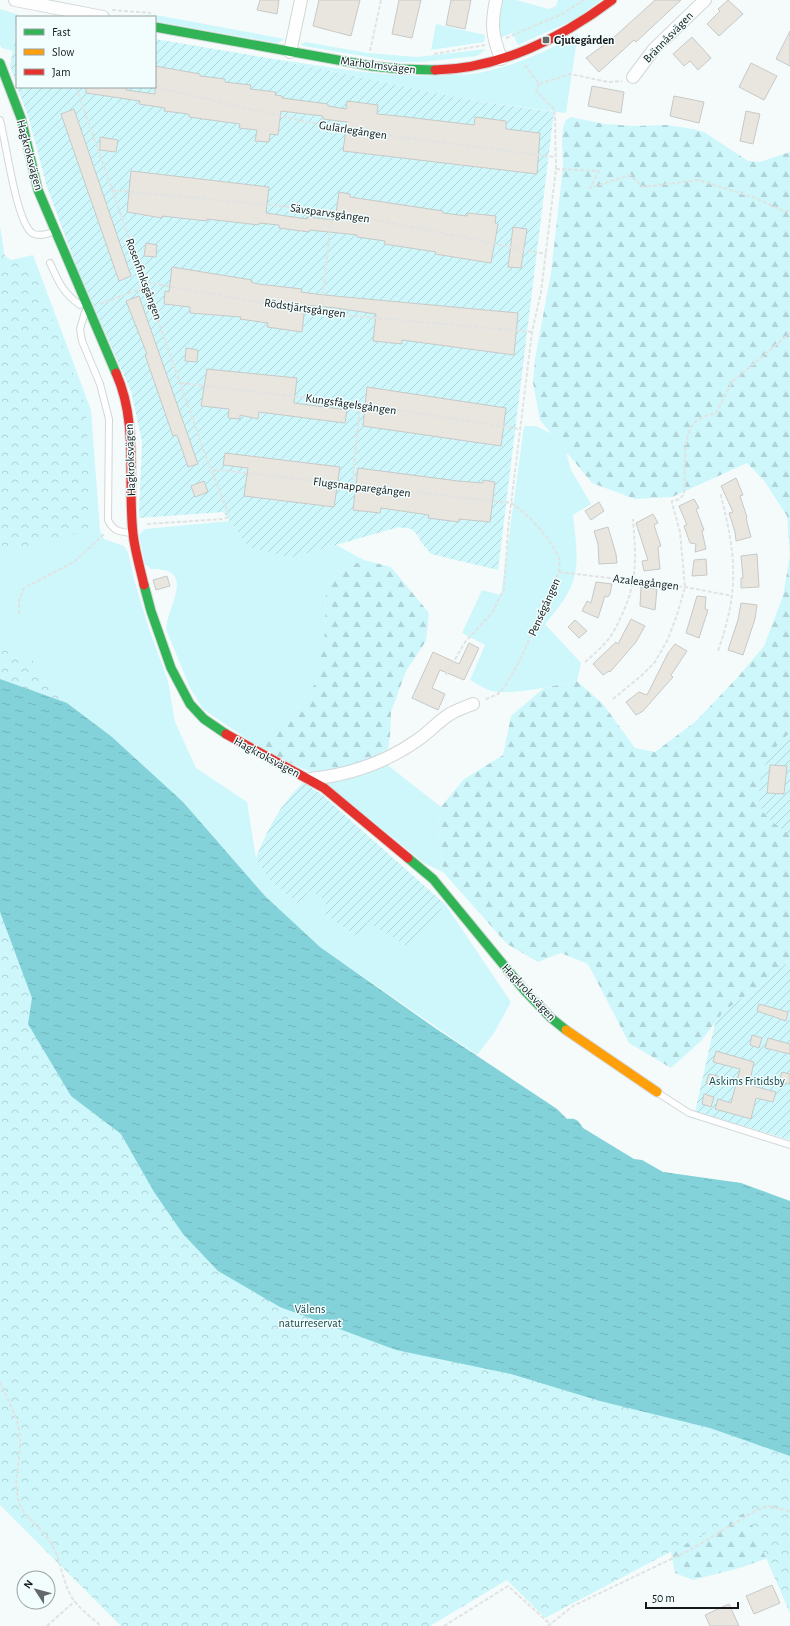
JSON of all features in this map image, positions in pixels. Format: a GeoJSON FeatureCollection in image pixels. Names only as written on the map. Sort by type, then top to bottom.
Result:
{"type":"FeatureCollection","features":[{"type":"Feature","properties":{"kind":"street"},"geometry":{"type":"LineString","coordinates":[[15,0],[105,13]]}},
{"type":"Feature","properties":{"kind":"street"},"geometry":{"type":"LineString","coordinates":[[290,52],[301,0]]}},
{"type":"Feature","properties":{"kind":"street"},"geometry":{"type":"LineString","coordinates":[[496,0],[492,21],[492,33],[501,59]]}},
{"type":"Feature","properties":{"kind":"street","name":"Marholmsvägen"},"geometry":{"type":"LineString","coordinates":[[156,27],[368,66],[416,70],[448,69],[501,59],[518,52],[567,31],[612,0]]}},
{"type":"Feature","properties":{"kind":"street","name":"Brännåsvägen"},"geometry":{"type":"LineString","coordinates":[[632,77],[654,49],[705,0]]}},
{"type":"Feature","properties":{"kind":"street","name":"Hagkroksvägen"},"geometry":{"type":"LineString","coordinates":[[0,63],[21,118],[38,190],[87,309],[117,376],[128,414],[130,428],[133,530],[141,575],[171,668],[190,704],[204,719],[234,740],[293,772],[310,779],[324,788],[433,879],[525,991],[551,1018],[576,1038],[656,1092]]}},
{"type":"Feature","properties":{"kind":"street","name":"Hagkroksvägen"},"geometry":{"type":"LineString","coordinates":[[310,779],[332,777],[353,772],[375,763],[418,739],[451,713],[473,704]]}},
{"type":"Feature","properties":{"kind":"lane"},"geometry":{"type":"LineString","coordinates":[[0,120],[10,171],[23,218],[29,230],[33,234],[38,235],[55,232]]}},
{"type":"Feature","properties":{"kind":"lane"},"geometry":{"type":"LineString","coordinates":[[50,263],[61,287],[66,294],[87,309],[80,329],[82,341],[100,384],[109,419],[108,520],[111,527],[122,532],[133,530]]}},
{"type":"Feature","properties":{"kind":"lane","name":"Hagkroksvägen"},"geometry":{"type":"LineString","coordinates":[[656,1092],[689,1113],[790,1145]]}},
{"type":"Feature","properties":{"kind":"path"},"geometry":{"type":"LineString","coordinates":[[377,52],[369,52],[381,0]]}},
{"type":"Feature","properties":{"kind":"path"},"geometry":{"type":"LineString","coordinates":[[428,55],[464,50],[495,43],[562,14],[584,0]]}},
{"type":"Feature","properties":{"kind":"path"},"geometry":{"type":"LineString","coordinates":[[105,13],[158,13]]}},
{"type":"Feature","properties":{"kind":"path"},"geometry":{"type":"LineString","coordinates":[[510,36],[518,52],[539,84]]}},
{"type":"Feature","properties":{"kind":"path"},"geometry":{"type":"LineString","coordinates":[[539,84],[570,74],[608,82],[621,82],[632,77]]}},
{"type":"Feature","properties":{"kind":"path"},"geometry":{"type":"LineString","coordinates":[[446,675],[464,642],[492,613],[504,589],[511,503],[532,332],[541,292],[556,169],[554,109],[538,93],[537,89],[539,84]]}},
{"type":"Feature","properties":{"kind":"path","name":"Gulärlegången"},"geometry":{"type":"LineString","coordinates":[[156,87],[338,129],[555,157]]}},
{"type":"Feature","properties":{"kind":"path","name":"Rosenfinksgången"},"geometry":{"type":"LineString","coordinates":[[76,88],[144,282],[227,509],[228,517],[223,519],[133,530]]}},
{"type":"Feature","properties":{"kind":"path"},"geometry":{"type":"LineString","coordinates":[[556,169],[599,171],[590,188],[630,175],[643,187],[698,180],[752,197],[784,211],[790,211]]}},
{"type":"Feature","properties":{"kind":"path","name":"Sävsparvsgången"},"geometry":{"type":"LineString","coordinates":[[112,190],[332,211],[546,254]]}},
{"type":"Feature","properties":{"kind":"path"},"geometry":{"type":"LineString","coordinates":[[321,313],[332,211]]}},
{"type":"Feature","properties":{"kind":"path"},"geometry":{"type":"LineString","coordinates":[[87,309],[140,289],[144,282]]}},
{"type":"Feature","properties":{"kind":"path","name":"Rödstjärtsgången"},"geometry":{"type":"LineString","coordinates":[[144,282],[321,313],[532,332]]}},
{"type":"Feature","properties":{"kind":"path"},"geometry":{"type":"LineString","coordinates":[[613,699],[641,676],[655,662],[668,639],[685,587],[680,532],[672,501],[680,499],[684,494],[685,448],[691,428],[698,419],[716,413],[732,382],[790,333]]}},
{"type":"Feature","properties":{"kind":"path","name":"Kungsfågelsgången"},"geometry":{"type":"LineString","coordinates":[[181,383],[360,404],[520,429]]}},
{"type":"Feature","properties":{"kind":"path"},"geometry":{"type":"LineString","coordinates":[[352,486],[360,404]]}},
{"type":"Feature","properties":{"kind":"path","name":"Flugsnapparegången"},"geometry":{"type":"LineString","coordinates":[[213,471],[221,470],[511,503]]}},
{"type":"Feature","properties":{"kind":"path"},"geometry":{"type":"LineString","coordinates":[[718,651],[728,622],[733,596],[735,567],[730,534],[720,492]]}},
{"type":"Feature","properties":{"kind":"path","name":"Penségången"},"geometry":{"type":"LineString","coordinates":[[473,704],[491,698],[505,686],[520,660],[560,572],[559,560],[540,530],[525,513],[511,503]]}},
{"type":"Feature","properties":{"kind":"path"},"geometry":{"type":"LineString","coordinates":[[585,662],[606,642],[618,624],[629,601],[635,580],[633,519]]}},
{"type":"Feature","properties":{"kind":"path"},"geometry":{"type":"LineString","coordinates":[[19,614],[19,600],[24,588],[74,562],[111,527]]}},
{"type":"Feature","properties":{"kind":"path","name":"Azaleagången"},"geometry":{"type":"LineString","coordinates":[[560,572],[635,580],[733,596]]}},
{"type":"Feature","properties":{"kind":"path"},"geometry":{"type":"LineString","coordinates":[[0,1382],[14,1414],[21,1437],[18,1480],[18,1498],[21,1508],[49,1540],[60,1561],[64,1581],[71,1597],[101,1626]]}},
{"type":"Feature","properties":{"kind":"path"},"geometry":{"type":"LineString","coordinates":[[444,1626],[508,1586],[549,1625],[573,1606],[690,1550],[755,1511],[767,1506],[774,1506],[790,1511]]}},
{"type":"Feature","properties":{"kind":"path"},"geometry":{"type":"LineString","coordinates":[[47,1626],[75,1601]]}},
{"type":"Feature","properties":{"kind":"green space"},"geometry":{"type":"Polygon","coordinates":[[[503,0],[516,0],[549,9],[556,6],[558,0],[601,0],[576,19],[518,45],[512,33],[500,38],[496,31],[503,0]]]}},
{"type":"Feature","properties":{"kind":"green space"},"geometry":{"type":"Polygon","coordinates":[[[0,9],[19,15],[16,16],[13,51],[2,48],[0,45],[0,9]]]}},
{"type":"Feature","properties":{"kind":"green space"},"geometry":{"type":"Polygon","coordinates":[[[148,15],[161,16],[285,39],[277,43],[156,21],[156,16],[144,16],[148,15]]]}},
{"type":"Feature","properties":{"kind":"green space"},"geometry":{"type":"Polygon","coordinates":[[[436,24],[485,35],[484,42],[431,50],[436,24]]]}},
{"type":"Feature","properties":{"kind":"green space"},"geometry":{"type":"Polygon","coordinates":[[[16,33],[16,83],[10,66],[16,33]]]}},
{"type":"Feature","properties":{"kind":"green space"},"geometry":{"type":"Polygon","coordinates":[[[578,33],[566,113],[469,100],[268,58],[383,74],[430,76],[471,74],[495,69],[520,61],[556,46],[578,33]]]}},
{"type":"Feature","properties":{"kind":"green space"},"geometry":{"type":"Polygon","coordinates":[[[156,39],[268,58],[469,100],[554,112],[498,570],[431,554],[421,542],[418,535],[411,529],[399,527],[290,558],[249,547],[223,512],[139,518],[142,441],[131,391],[80,276],[47,187],[29,119],[17,88],[156,88],[156,39]]]}},
{"type":"Feature","properties":{"kind":"green space"},"geometry":{"type":"Polygon","coordinates":[[[306,42],[368,53],[417,57],[486,49],[477,56],[421,62],[399,62],[303,46],[300,44],[306,42]]]}},
{"type":"Feature","properties":{"kind":"green space"},"geometry":{"type":"Polygon","coordinates":[[[571,117],[604,124],[635,126],[666,125],[693,129],[704,132],[748,161],[760,162],[790,152],[790,555],[787,516],[765,482],[747,463],[672,497],[635,499],[592,483],[540,420],[533,383],[535,359],[551,273],[563,167],[563,127],[566,120],[571,117]]]}},
{"type":"Feature","properties":{"kind":"green space"},"geometry":{"type":"Polygon","coordinates":[[[0,226],[6,264],[30,261],[86,407],[91,530],[0,553],[0,226]]]}},
{"type":"Feature","properties":{"kind":"green space"},"geometry":{"type":"Polygon","coordinates":[[[0,253],[11,260],[33,255],[91,410],[100,531],[104,539],[124,546],[128,552],[134,579],[148,626],[168,681],[175,722],[196,768],[247,802],[256,858],[270,881],[298,903],[310,889],[327,901],[322,912],[359,938],[368,922],[445,904],[511,1002],[494,1033],[477,1055],[320,947],[265,896],[183,802],[112,737],[67,703],[0,679],[0,253]]]}},
{"type":"Feature","properties":{"kind":"green space"},"geometry":{"type":"Polygon","coordinates":[[[524,426],[536,426],[552,434],[566,452],[571,470],[591,504],[573,515],[577,562],[575,574],[572,585],[566,597],[545,624],[581,663],[577,681],[533,690],[498,692],[481,687],[470,680],[485,645],[462,633],[482,590],[501,595],[524,426]]]}},
{"type":"Feature","properties":{"kind":"green space"},"geometry":{"type":"Polygon","coordinates":[[[230,521],[249,547],[290,558],[336,545],[364,560],[341,570],[326,588],[325,633],[315,684],[288,719],[253,743],[203,709],[190,688],[166,629],[174,599],[176,581],[173,574],[165,570],[151,569],[145,564],[139,535],[145,529],[230,521]]]}},
{"type":"Feature","properties":{"kind":"green space"},"geometry":{"type":"Polygon","coordinates":[[[790,555],[790,734],[786,736],[763,811],[790,835],[790,963],[786,964],[724,1011],[701,1041],[671,1068],[629,1043],[588,964],[561,953],[538,962],[507,944],[443,872],[438,826],[441,807],[463,780],[503,755],[511,716],[544,688],[577,681],[603,704],[635,748],[655,752],[696,721],[737,678],[764,646],[783,596],[790,555]]]}},
{"type":"Feature","properties":{"kind":"green space"},"geometry":{"type":"Polygon","coordinates":[[[364,560],[391,567],[429,613],[426,641],[406,671],[391,712],[388,749],[360,763],[337,770],[315,772],[306,770],[253,743],[288,719],[315,684],[325,633],[326,588],[341,570],[364,560]]]}},
{"type":"Feature","properties":{"kind":"green space","name":"Välens naturreservat"},"geometry":{"type":"Polygon","coordinates":[[[0,649],[31,658],[67,703],[112,737],[183,802],[265,896],[320,947],[435,1028],[557,1109],[567,1119],[576,1120],[583,1128],[634,1160],[642,1160],[663,1172],[741,1183],[790,1201],[790,1613],[746,1512],[545,1618],[507,1580],[430,1626],[121,1626],[0,1505],[0,649]]]}},
{"type":"Feature","properties":{"kind":"green space"},"geometry":{"type":"Polygon","coordinates":[[[790,734],[790,835],[775,824],[764,813],[759,800],[759,789],[764,768],[769,758],[782,740],[790,734]]]}},
{"type":"Feature","properties":{"kind":"green space"},"geometry":{"type":"Polygon","coordinates":[[[385,763],[441,807],[438,826],[443,872],[424,863],[327,784],[358,775],[385,763]]]}},
{"type":"Feature","properties":{"kind":"green space"},"geometry":{"type":"Polygon","coordinates":[[[304,783],[322,795],[445,904],[410,948],[368,922],[359,938],[322,912],[327,901],[310,890],[298,903],[270,881],[256,858],[270,828],[282,808],[296,790],[304,783]]]}},
{"type":"Feature","properties":{"kind":"green space","name":"Askims Fritidsby"},"geometry":{"type":"Polygon","coordinates":[[[790,963],[790,1140],[695,1112],[715,1023],[724,1011],[786,964],[790,963]]]}},
{"type":"Feature","properties":{"kind":"green space"},"geometry":{"type":"Polygon","coordinates":[[[733,1465],[776,1555],[743,1567],[693,1580],[675,1573],[670,1547],[733,1465]]]}},
{"type":"Feature","properties":{"kind":"water"},"geometry":{"type":"Polygon","coordinates":[[[0,679],[67,703],[112,737],[183,802],[265,896],[320,947],[435,1028],[557,1109],[567,1119],[576,1120],[583,1128],[634,1159],[642,1160],[663,1172],[741,1183],[790,1201],[790,1456],[710,1428],[600,1401],[511,1374],[396,1350],[280,1307],[218,1271],[183,1234],[154,1192],[121,1134],[71,1096],[28,1024],[32,998],[0,912],[0,679]]]}},
{"type":"Feature","properties":{"kind":"building"},"geometry":{"type":"Polygon","coordinates":[[[260,0],[279,0],[277,14],[257,10],[260,0]]]}},
{"type":"Feature","properties":{"kind":"building"},"geometry":{"type":"Polygon","coordinates":[[[319,0],[360,0],[351,36],[313,26],[319,0]]]}},
{"type":"Feature","properties":{"kind":"building"},"geometry":{"type":"Polygon","coordinates":[[[399,0],[421,0],[412,38],[392,34],[399,0]]]}},
{"type":"Feature","properties":{"kind":"building"},"geometry":{"type":"Polygon","coordinates":[[[451,0],[471,0],[465,29],[446,25],[451,0]]]}},
{"type":"Feature","properties":{"kind":"building"},"geometry":{"type":"Polygon","coordinates":[[[655,0],[681,0],[636,42],[634,40],[599,72],[586,58],[612,39],[655,0]]]}},
{"type":"Feature","properties":{"kind":"building"},"geometry":{"type":"Polygon","coordinates":[[[728,0],[743,14],[719,36],[707,24],[720,11],[718,9],[728,0]]]}},
{"type":"Feature","properties":{"kind":"building"},"geometry":{"type":"Polygon","coordinates":[[[790,31],[790,66],[776,59],[790,31]]]}},
{"type":"Feature","properties":{"kind":"building"},"geometry":{"type":"Polygon","coordinates":[[[692,37],[711,58],[698,70],[690,61],[684,66],[673,54],[692,37]]]}},
{"type":"Feature","properties":{"kind":"building"},"geometry":{"type":"Polygon","coordinates":[[[751,63],[777,76],[764,100],[739,87],[751,63]]]}},
{"type":"Feature","properties":{"kind":"building"},"geometry":{"type":"Polygon","coordinates":[[[156,66],[200,74],[200,76],[225,79],[225,82],[251,85],[250,89],[276,92],[275,95],[282,96],[282,98],[328,104],[328,106],[346,109],[347,101],[378,105],[377,114],[474,125],[475,117],[506,121],[506,129],[540,133],[537,174],[343,151],[347,122],[323,119],[323,116],[281,111],[278,135],[270,134],[269,142],[255,141],[257,130],[239,128],[240,124],[189,117],[189,114],[164,111],[165,108],[139,104],[140,101],[86,93],[86,88],[127,88],[126,90],[155,94],[156,66]]]}},
{"type":"Feature","properties":{"kind":"building"},"geometry":{"type":"Polygon","coordinates":[[[592,86],[624,92],[621,113],[588,106],[592,86]]]}},
{"type":"Feature","properties":{"kind":"building"},"geometry":{"type":"Polygon","coordinates":[[[674,96],[704,102],[699,123],[670,116],[674,96]]]}},
{"type":"Feature","properties":{"kind":"building"},"geometry":{"type":"Polygon","coordinates":[[[74,109],[131,276],[119,281],[61,114],[74,109]]]}},
{"type":"Feature","properties":{"kind":"building"},"geometry":{"type":"Polygon","coordinates":[[[746,111],[760,114],[753,144],[740,141],[746,111]]]}},
{"type":"Feature","properties":{"kind":"building"},"geometry":{"type":"Polygon","coordinates":[[[100,137],[118,140],[116,152],[100,150],[100,137]]]}},
{"type":"Feature","properties":{"kind":"building"},"geometry":{"type":"Polygon","coordinates":[[[131,171],[269,187],[266,213],[307,219],[307,217],[335,220],[339,192],[350,194],[350,197],[443,211],[443,213],[467,216],[467,213],[496,216],[495,223],[498,224],[491,263],[435,254],[436,252],[384,244],[385,241],[357,237],[357,235],[310,230],[309,232],[279,228],[279,225],[259,223],[259,225],[162,216],[162,218],[127,212],[131,171]]]}},
{"type":"Feature","properties":{"kind":"building"},"geometry":{"type":"Polygon","coordinates":[[[513,227],[527,229],[521,268],[508,267],[513,227]]]}},
{"type":"Feature","properties":{"kind":"building"},"geometry":{"type":"Polygon","coordinates":[[[146,243],[157,245],[156,257],[144,256],[146,243]]]}},
{"type":"Feature","properties":{"kind":"building"},"geometry":{"type":"Polygon","coordinates":[[[172,267],[252,280],[251,282],[258,284],[302,289],[301,292],[518,313],[514,355],[402,340],[402,344],[373,341],[376,314],[336,308],[305,305],[302,332],[267,327],[268,323],[240,319],[241,317],[190,313],[190,307],[164,304],[165,291],[169,292],[172,267]]]}},
{"type":"Feature","properties":{"kind":"building"},"geometry":{"type":"Polygon","coordinates":[[[139,296],[198,464],[188,467],[177,435],[173,436],[145,355],[147,354],[126,301],[139,296]]]}},
{"type":"Feature","properties":{"kind":"building"},"geometry":{"type":"Polygon","coordinates":[[[186,348],[198,350],[197,362],[185,361],[186,348]]]}},
{"type":"Feature","properties":{"kind":"building"},"geometry":{"type":"Polygon","coordinates":[[[207,369],[297,378],[294,403],[347,410],[345,423],[259,412],[258,419],[240,415],[240,419],[228,418],[229,409],[201,406],[207,369]]]}},
{"type":"Feature","properties":{"kind":"building"},"geometry":{"type":"Polygon","coordinates":[[[367,387],[506,408],[501,446],[363,426],[367,387]]]}},
{"type":"Feature","properties":{"kind":"building"},"geometry":{"type":"Polygon","coordinates":[[[225,453],[340,467],[334,507],[244,496],[248,468],[223,465],[225,453]]]}},
{"type":"Feature","properties":{"kind":"building"},"geometry":{"type":"Polygon","coordinates":[[[358,468],[458,481],[483,483],[483,480],[495,482],[490,522],[459,519],[459,522],[428,518],[429,515],[381,508],[380,513],[353,510],[358,468]]]}},
{"type":"Feature","properties":{"kind":"building"},"geometry":{"type":"Polygon","coordinates":[[[736,478],[743,495],[740,496],[747,517],[751,537],[736,541],[735,532],[729,513],[733,512],[721,486],[736,478]]]}},
{"type":"Feature","properties":{"kind":"building"},"geometry":{"type":"Polygon","coordinates":[[[204,481],[208,492],[195,497],[191,486],[204,481]]]}},
{"type":"Feature","properties":{"kind":"building"},"geometry":{"type":"Polygon","coordinates":[[[694,499],[699,508],[696,509],[704,530],[702,531],[706,549],[695,552],[696,544],[690,543],[684,526],[687,525],[679,506],[694,499]]]}},
{"type":"Feature","properties":{"kind":"building"},"geometry":{"type":"Polygon","coordinates":[[[599,502],[604,511],[591,520],[585,511],[599,502]]]}},
{"type":"Feature","properties":{"kind":"building"},"geometry":{"type":"Polygon","coordinates":[[[653,514],[658,523],[654,525],[661,546],[658,547],[660,569],[644,571],[642,561],[648,560],[636,523],[653,514]]]}},
{"type":"Feature","properties":{"kind":"building"},"geometry":{"type":"Polygon","coordinates":[[[608,527],[616,554],[617,563],[599,564],[598,544],[594,531],[608,527]]]}},
{"type":"Feature","properties":{"kind":"building"},"geometry":{"type":"Polygon","coordinates":[[[757,554],[759,587],[741,588],[741,578],[743,578],[741,556],[757,554]]]}},
{"type":"Feature","properties":{"kind":"building"},"geometry":{"type":"Polygon","coordinates":[[[706,559],[707,575],[692,576],[694,560],[706,559]]]}},
{"type":"Feature","properties":{"kind":"building"},"geometry":{"type":"Polygon","coordinates":[[[167,576],[170,586],[156,590],[153,580],[167,576]]]}},
{"type":"Feature","properties":{"kind":"building"},"geometry":{"type":"Polygon","coordinates":[[[596,582],[612,584],[610,594],[608,597],[605,596],[598,618],[582,611],[587,601],[591,603],[596,582]]]}},
{"type":"Feature","properties":{"kind":"building"},"geometry":{"type":"Polygon","coordinates":[[[641,587],[657,589],[655,610],[640,606],[641,587]]]}},
{"type":"Feature","properties":{"kind":"building"},"geometry":{"type":"Polygon","coordinates":[[[697,596],[706,597],[705,609],[708,610],[699,638],[686,633],[697,596]]]}},
{"type":"Feature","properties":{"kind":"building"},"geometry":{"type":"Polygon","coordinates":[[[741,603],[757,605],[755,619],[743,655],[728,650],[738,620],[741,603]]]}},
{"type":"Feature","properties":{"kind":"building"},"geometry":{"type":"Polygon","coordinates":[[[631,619],[645,626],[636,642],[610,672],[609,671],[603,675],[593,664],[616,642],[618,644],[631,619]]]}},
{"type":"Feature","properties":{"kind":"building"},"geometry":{"type":"Polygon","coordinates":[[[575,620],[587,631],[579,638],[568,627],[575,620]]]}},
{"type":"Feature","properties":{"kind":"building"},"geometry":{"type":"Polygon","coordinates":[[[469,643],[479,648],[464,680],[440,670],[432,688],[445,694],[438,710],[412,698],[433,652],[459,664],[469,643]]]}},
{"type":"Feature","properties":{"kind":"building"},"geometry":{"type":"Polygon","coordinates":[[[675,644],[687,651],[671,675],[673,677],[643,711],[636,715],[626,702],[639,692],[647,695],[668,653],[675,644]]]}},
{"type":"Feature","properties":{"kind":"building"},"geometry":{"type":"Polygon","coordinates":[[[770,765],[787,766],[784,794],[767,793],[770,765]]]}},
{"type":"Feature","properties":{"kind":"building"},"geometry":{"type":"Polygon","coordinates":[[[759,1004],[788,1012],[786,1021],[757,1011],[759,1004]]]}},
{"type":"Feature","properties":{"kind":"building"},"geometry":{"type":"Polygon","coordinates":[[[752,1035],[762,1038],[759,1048],[750,1045],[752,1035]]]}},
{"type":"Feature","properties":{"kind":"building"},"geometry":{"type":"Polygon","coordinates":[[[768,1038],[790,1044],[790,1054],[765,1048],[768,1038]]]}},
{"type":"Feature","properties":{"kind":"building"},"geometry":{"type":"Polygon","coordinates":[[[716,1051],[754,1062],[749,1085],[776,1092],[773,1102],[756,1098],[751,1119],[715,1109],[718,1099],[731,1103],[740,1069],[713,1062],[716,1051]]]}},
{"type":"Feature","properties":{"kind":"building"},"geometry":{"type":"Polygon","coordinates":[[[782,1072],[790,1074],[790,1084],[779,1082],[782,1072]]]}},
{"type":"Feature","properties":{"kind":"building"},"geometry":{"type":"Polygon","coordinates":[[[709,1074],[718,1076],[716,1086],[706,1083],[709,1074]]]}},
{"type":"Feature","properties":{"kind":"building"},"geometry":{"type":"Polygon","coordinates":[[[704,1094],[714,1097],[711,1107],[702,1104],[704,1094]]]}},
{"type":"Feature","properties":{"kind":"building"},"geometry":{"type":"Polygon","coordinates":[[[772,1585],[780,1603],[754,1614],[746,1596],[772,1585]]]}},
{"type":"Feature","properties":{"kind":"building"},"geometry":{"type":"Polygon","coordinates":[[[729,1604],[739,1626],[710,1626],[705,1615],[729,1604]]]}},
{"type":"Feature","properties":{"kind":"traffic: fast"},"geometry":{"type":"LineString","coordinates":[[156,27],[371,66],[435,70]]}},
{"type":"Feature","properties":{"kind":"traffic: fast"},"geometry":{"type":"LineString","coordinates":[[0,63],[21,118],[38,190],[116,373]]}},
{"type":"Feature","properties":{"kind":"traffic: fast"},"geometry":{"type":"LineString","coordinates":[[144,585],[151,611],[171,668],[190,704],[204,719],[226,734]]}},
{"type":"Feature","properties":{"kind":"traffic: fast"},"geometry":{"type":"LineString","coordinates":[[408,858],[433,879],[525,991],[551,1018],[566,1030]]}},
{"type":"Feature","properties":{"kind":"traffic: slow"},"geometry":{"type":"LineString","coordinates":[[566,1030],[657,1092]]}},
{"type":"Feature","properties":{"kind":"traffic: jam"},"geometry":{"type":"LineString","coordinates":[[435,70],[483,64],[529,49],[572,27],[612,0]]}},
{"type":"Feature","properties":{"kind":"traffic: jam"},"geometry":{"type":"LineString","coordinates":[[116,373],[128,412],[131,452],[131,514],[136,553],[144,585]]}},
{"type":"Feature","properties":{"kind":"traffic: jam"},"geometry":{"type":"LineString","coordinates":[[226,734],[324,788],[408,858]]}},
{"type":"Feature","properties":{"kind":"place","name":"Gjutegården"},"geometry":{"type":"Point","coordinates":[546,40]}}]}
